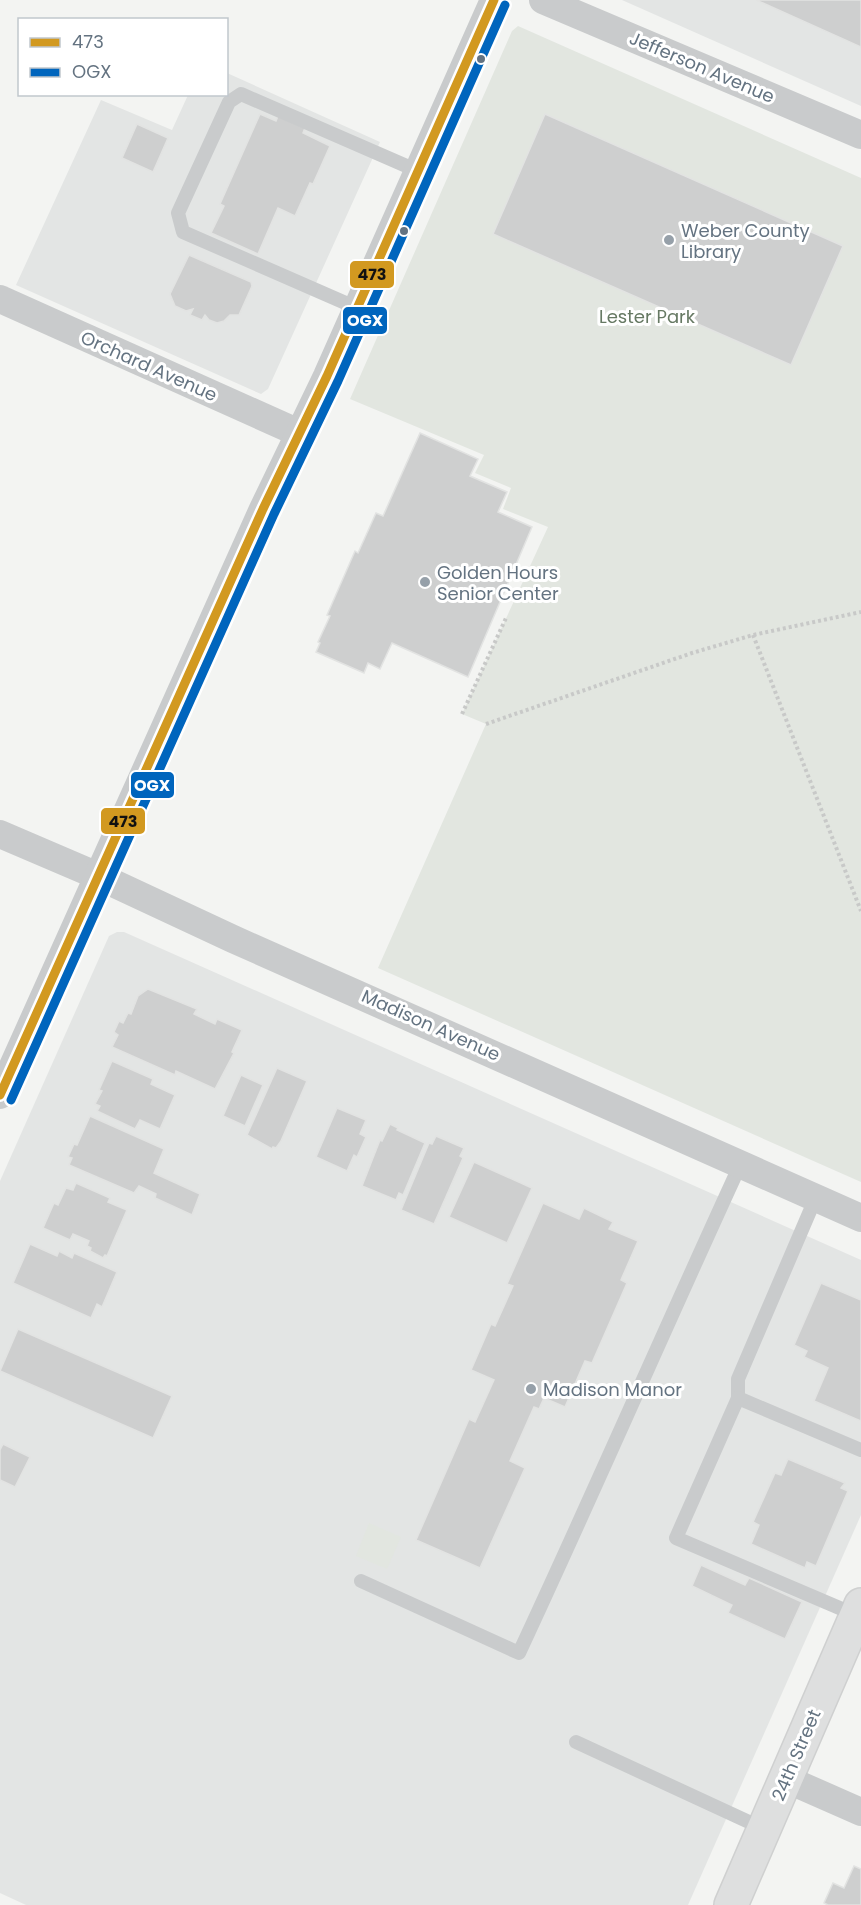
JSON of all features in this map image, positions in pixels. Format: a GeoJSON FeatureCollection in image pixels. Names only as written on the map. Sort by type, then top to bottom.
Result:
{"type":"FeatureCollection","features":[{"type":"Feature","properties":{"kind":"street"},"geometry":{"type":"LineString","coordinates":[[0,1095],[494,0]]}},
{"type":"Feature","properties":{"kind":"street","name":"Jefferson Avenue"},"geometry":{"type":"LineString","coordinates":[[543,0],[861,135]]}},
{"type":"Feature","properties":{"kind":"street","name":"Orchard Avenue"},"geometry":{"type":"LineString","coordinates":[[0,298],[299,433]]}},
{"type":"Feature","properties":{"kind":"street","name":"Madison Avenue"},"geometry":{"type":"LineString","coordinates":[[0,834],[861,1218]]}},
{"type":"Feature","properties":{"kind":"street","name":"24th Street"},"geometry":{"type":"LineString","coordinates":[[731,1905],[859,1610]]}},
{"type":"Feature","properties":{"kind":"street"},"geometry":{"type":"LineString","coordinates":[[786,1779],[861,1812]]}},
{"type":"Feature","properties":{"kind":"lane"},"geometry":{"type":"LineString","coordinates":[[357,308],[183,232],[178,213],[229,102],[241,94],[418,171]]}},
{"type":"Feature","properties":{"kind":"lane"},"geometry":{"type":"LineString","coordinates":[[361,1581],[519,1653],[599,1481],[689,1275],[741,1163]]}},
{"type":"Feature","properties":{"kind":"lane"},"geometry":{"type":"LineString","coordinates":[[816,1197],[738,1378],[738,1398],[676,1538],[859,1610]]}},
{"type":"Feature","properties":{"kind":"lane"},"geometry":{"type":"LineString","coordinates":[[738,1398],[861,1450]]}},
{"type":"Feature","properties":{"kind":"lane"},"geometry":{"type":"LineString","coordinates":[[576,1742],[764,1829]]}},
{"type":"Feature","properties":{"kind":"path"},"geometry":{"type":"LineString","coordinates":[[486,724],[692,653],[753,635],[861,612]]}},
{"type":"Feature","properties":{"kind":"path"},"geometry":{"type":"LineString","coordinates":[[462,714],[506,618]]}},
{"type":"Feature","properties":{"kind":"path"},"geometry":{"type":"LineString","coordinates":[[753,635],[861,911]]}},
{"type":"Feature","properties":{"kind":"shaded area"},"geometry":{"type":"Polygon","coordinates":[[[622,0],[861,0],[861,106],[800,79],[622,0]]]}},
{"type":"Feature","properties":{"kind":"shaded area"},"geometry":{"type":"Polygon","coordinates":[[[228,73],[380,142],[268,389],[261,394],[16,285],[101,100],[172,130],[188,96],[228,96],[228,73]]]}},
{"type":"Feature","properties":{"kind":"shaded area"},"geometry":{"type":"Polygon","coordinates":[[[117,932],[124,932],[861,1260],[861,1515],[688,1905],[26,1905],[0,1893],[0,1181],[109,936],[117,932]]]}},
{"type":"Feature","properties":{"kind":"green space","name":"Lester Park"},"geometry":{"type":"Polygon","coordinates":[[[518,26],[861,178],[861,1182],[378,968],[486,724],[462,714],[548,527],[503,509],[511,488],[475,473],[484,455],[350,399],[512,31],[518,26]]]}},
{"type":"Feature","properties":{"kind":"green space"},"geometry":{"type":"Polygon","coordinates":[[[369,1523],[401,1537],[387,1569],[356,1556],[369,1523]]]}},
{"type":"Feature","properties":{"kind":"building"},"geometry":{"type":"Polygon","coordinates":[[[756,0],[861,0],[861,47],[756,0]]]}},
{"type":"Feature","properties":{"kind":"building"},"geometry":{"type":"Polygon","coordinates":[[[260,114],[276,121],[278,116],[305,128],[303,133],[330,146],[295,216],[278,208],[258,254],[211,233],[224,206],[220,204],[260,114]]]}},
{"type":"Feature","properties":{"kind":"building"},"geometry":{"type":"Polygon","coordinates":[[[545,114],[843,246],[791,365],[493,234],[545,114]]]}},
{"type":"Feature","properties":{"kind":"building"},"geometry":{"type":"Polygon","coordinates":[[[137,124],[168,138],[153,172],[122,158],[137,124]]]}},
{"type":"Feature","properties":{"kind":"building"},"geometry":{"type":"Polygon","coordinates":[[[189,255],[251,282],[252,286],[239,315],[230,315],[224,321],[217,323],[209,320],[205,315],[202,320],[190,315],[193,309],[186,311],[175,306],[170,294],[189,255]]]}},
{"type":"Feature","properties":{"kind":"building","name":"Golden Hours Senior Center"},"geometry":{"type":"Polygon","coordinates":[[[420,433],[478,459],[470,476],[507,492],[498,512],[532,527],[468,677],[392,643],[380,669],[368,663],[364,673],[316,652],[330,616],[327,615],[355,551],[358,553],[376,513],[383,516],[420,433]]]}},
{"type":"Feature","properties":{"kind":"building"},"geometry":{"type":"Polygon","coordinates":[[[148,989],[197,1009],[194,1014],[215,1024],[217,1019],[242,1030],[232,1052],[234,1053],[215,1089],[176,1071],[175,1075],[112,1047],[118,1035],[114,1032],[119,1021],[123,1023],[128,1013],[131,1014],[138,996],[148,989]]]}},
{"type":"Feature","properties":{"kind":"building"},"geometry":{"type":"Polygon","coordinates":[[[112,1061],[153,1079],[151,1084],[175,1095],[160,1129],[140,1120],[135,1129],[97,1111],[100,1106],[95,1104],[102,1091],[99,1090],[112,1061]]]}},
{"type":"Feature","properties":{"kind":"building"},"geometry":{"type":"Polygon","coordinates":[[[277,1068],[307,1081],[281,1141],[276,1148],[272,1149],[247,1135],[277,1068]]]}},
{"type":"Feature","properties":{"kind":"building"},"geometry":{"type":"Polygon","coordinates":[[[241,1075],[263,1085],[245,1126],[223,1116],[241,1075]]]}},
{"type":"Feature","properties":{"kind":"building"},"geometry":{"type":"Polygon","coordinates":[[[337,1108],[366,1120],[360,1134],[366,1137],[357,1157],[354,1155],[347,1171],[316,1157],[337,1108]]]}},
{"type":"Feature","properties":{"kind":"building"},"geometry":{"type":"Polygon","coordinates":[[[90,1116],[164,1149],[154,1173],[200,1194],[192,1215],[155,1198],[156,1194],[139,1186],[134,1193],[69,1165],[72,1158],[68,1157],[74,1144],[77,1145],[90,1116]]]}},
{"type":"Feature","properties":{"kind":"building"},"geometry":{"type":"Polygon","coordinates":[[[390,1124],[398,1128],[397,1130],[425,1143],[403,1195],[399,1193],[396,1200],[362,1186],[380,1140],[382,1141],[390,1124]]]}},
{"type":"Feature","properties":{"kind":"building"},"geometry":{"type":"Polygon","coordinates":[[[436,1136],[464,1148],[460,1156],[463,1158],[434,1224],[401,1210],[429,1143],[432,1144],[436,1136]]]}},
{"type":"Feature","properties":{"kind":"building"},"geometry":{"type":"Polygon","coordinates":[[[474,1162],[532,1188],[507,1243],[449,1217],[474,1162]]]}},
{"type":"Feature","properties":{"kind":"building"},"geometry":{"type":"Polygon","coordinates":[[[76,1183],[110,1198],[108,1202],[127,1210],[107,1256],[103,1258],[90,1251],[91,1248],[87,1246],[89,1241],[73,1234],[70,1240],[43,1228],[54,1203],[58,1205],[66,1188],[73,1190],[76,1183]]]}},
{"type":"Feature","properties":{"kind":"building","name":"Madison Manor"},"geometry":{"type":"Polygon","coordinates":[[[543,1203],[579,1219],[584,1208],[613,1222],[609,1229],[638,1241],[621,1280],[627,1283],[592,1363],[585,1361],[565,1407],[544,1398],[539,1409],[534,1407],[510,1461],[525,1468],[480,1568],[416,1540],[469,1419],[475,1422],[494,1380],[471,1370],[491,1324],[495,1326],[513,1286],[507,1284],[543,1203]]]}},
{"type":"Feature","properties":{"kind":"building"},"geometry":{"type":"Polygon","coordinates":[[[30,1244],[57,1256],[59,1251],[72,1258],[74,1253],[117,1272],[102,1307],[97,1304],[91,1318],[13,1283],[30,1244]]]}},
{"type":"Feature","properties":{"kind":"building"},"geometry":{"type":"Polygon","coordinates":[[[821,1283],[861,1300],[861,1421],[814,1401],[828,1368],[804,1357],[807,1351],[794,1345],[821,1283]]]}},
{"type":"Feature","properties":{"kind":"building"},"geometry":{"type":"Polygon","coordinates":[[[18,1329],[172,1396],[153,1438],[0,1371],[18,1329]]]}},
{"type":"Feature","properties":{"kind":"building"},"geometry":{"type":"Polygon","coordinates":[[[3,1444],[30,1457],[15,1487],[0,1480],[0,1450],[3,1444]]]}},
{"type":"Feature","properties":{"kind":"building"},"geometry":{"type":"Polygon","coordinates":[[[788,1459],[845,1483],[841,1488],[848,1491],[816,1566],[807,1562],[805,1568],[751,1544],[759,1525],[753,1522],[775,1473],[781,1475],[788,1459]]]}},
{"type":"Feature","properties":{"kind":"building"},"geometry":{"type":"Polygon","coordinates":[[[701,1565],[745,1585],[749,1578],[802,1602],[785,1639],[728,1613],[732,1605],[692,1586],[701,1565]]]}},
{"type":"Feature","properties":{"kind":"building"},"geometry":{"type":"Polygon","coordinates":[[[854,1866],[861,1869],[861,1905],[824,1903],[833,1883],[844,1888],[854,1866]]]}},
{"type":"Feature","properties":{"kind":"transit line","name":"473"},"geometry":{"type":"LineString","coordinates":[[0,1095],[263,509],[327,376],[494,0]]}},
{"type":"Feature","properties":{"kind":"transit line","name":"OGX"},"geometry":{"type":"LineString","coordinates":[[11,1100],[274,514],[338,381],[505,5]]}},
{"type":"Feature","properties":{"kind":"place","name":"Weber County Library"},"geometry":{"type":"Point","coordinates":[669,240]}},
{"type":"Feature","properties":{"kind":"place","name":"Golden Hours Senior Center"},"geometry":{"type":"Point","coordinates":[425,582]}},
{"type":"Feature","properties":{"kind":"place","name":"Madison Manor"},"geometry":{"type":"Point","coordinates":[531,1389]}}]}
